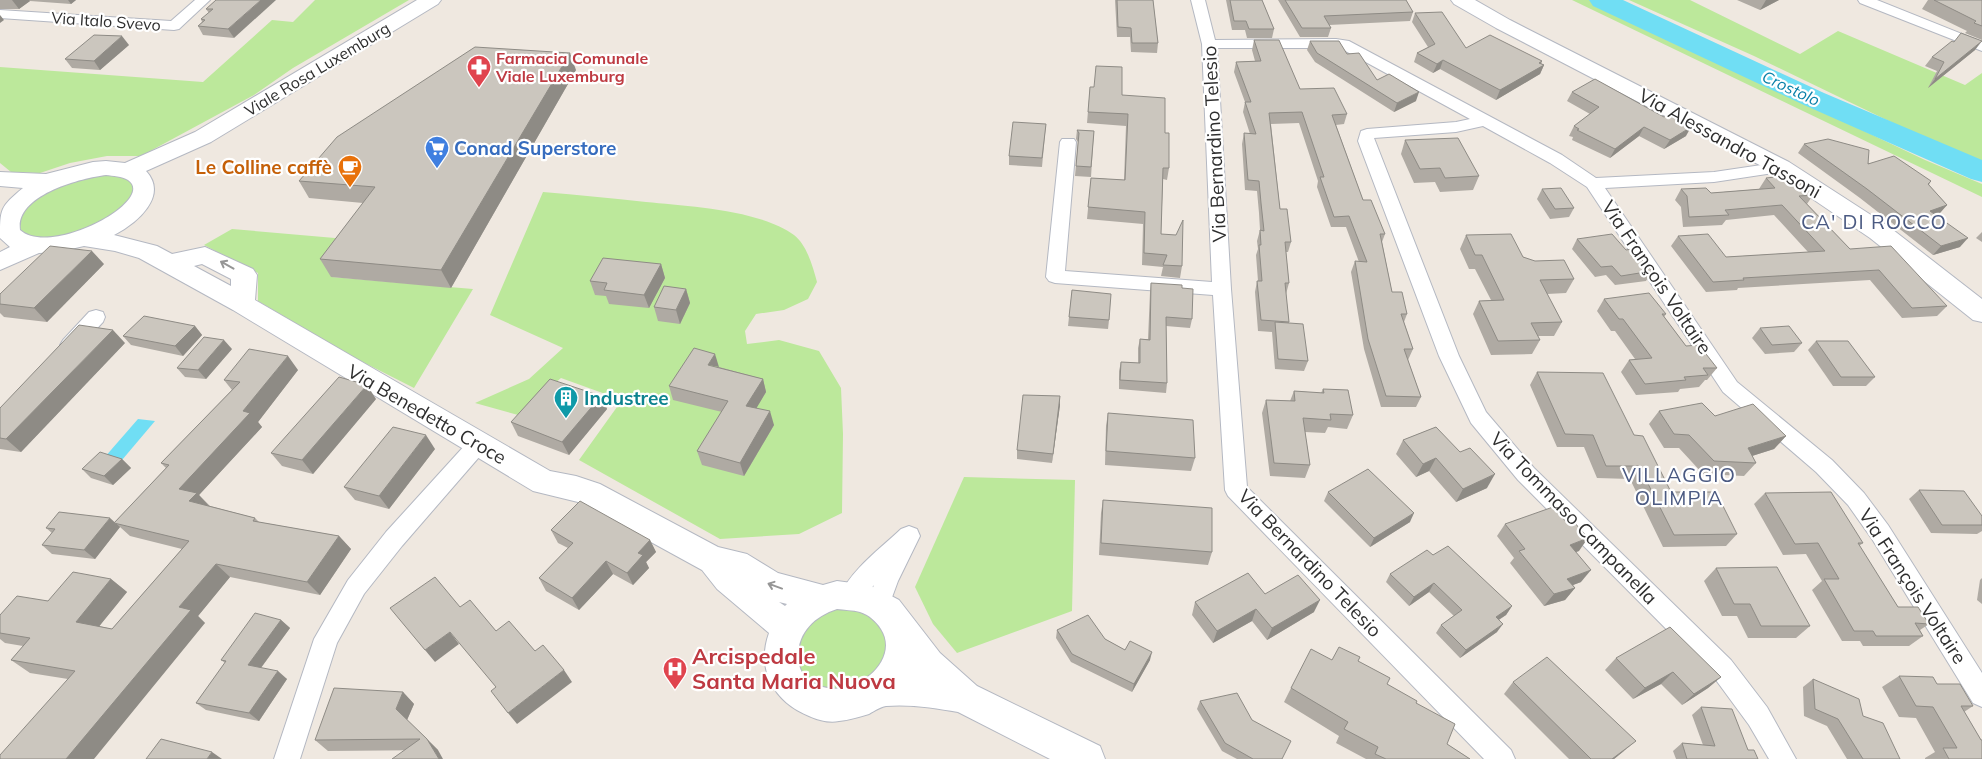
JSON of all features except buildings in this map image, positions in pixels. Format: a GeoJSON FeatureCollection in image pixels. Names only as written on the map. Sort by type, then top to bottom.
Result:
{"type":"FeatureCollection","features":[{"type":"Feature","properties":{"kind":"street","name":"Via Italo Svevo"},"geometry":{"type":"LineString","coordinates":[[0,14],[174,26],[204,0]]}},
{"type":"Feature","properties":{"kind":"street","name":"Viale Rosa Luxemburg"},"geometry":{"type":"LineString","coordinates":[[137,176],[431,0]]}},
{"type":"Feature","properties":{"kind":"street","name":"Via Bernardino Telesio"},"geometry":{"type":"LineString","coordinates":[[1198,0],[1209,44],[1222,288],[1236,490],[1502,759]]}},
{"type":"Feature","properties":{"kind":"street","name":"Via Alessandro Tassoni"},"geometry":{"type":"LineString","coordinates":[[1461,0],[1503,24],[1781,167],[1878,232],[1982,313]]}},
{"type":"Feature","properties":{"kind":"street"},"geometry":{"type":"LineString","coordinates":[[1865,0],[1982,47]]}},
{"type":"Feature","properties":{"kind":"street","name":"Via François Voltaire"},"geometry":{"type":"LineString","coordinates":[[1209,44],[1344,44],[1556,159],[1593,183],[1730,387],[1824,466],[1856,499],[1880,532],[1982,695]]}},
{"type":"Feature","properties":{"kind":"street","name":"Via Tommaso Campanella"},"geometry":{"type":"LineString","coordinates":[[1483,121],[1456,127],[1367,134],[1366,141],[1449,356],[1478,418],[1526,474],[1722,668],[1758,716],[1783,759]]}},
{"type":"Feature","properties":{"kind":"street"},"geometry":{"type":"LineString","coordinates":[[1068,142],[1055,277],[1222,288]]}},
{"type":"Feature","properties":{"kind":"street"},"geometry":{"type":"LineString","coordinates":[[1593,183],[1714,177],[1781,167]]}},
{"type":"Feature","properties":{"kind":"street"},"geometry":{"type":"LineString","coordinates":[[0,262],[17,245],[67,242],[100,232],[122,219],[141,200],[145,190],[137,176],[118,168],[96,168],[76,172],[50,182],[22,200],[9,215],[8,232],[17,245]]}},
{"type":"Feature","properties":{"kind":"street"},"geometry":{"type":"LineString","coordinates":[[0,179],[50,182]]}},
{"type":"Feature","properties":{"kind":"street"},"geometry":{"type":"LineString","coordinates":[[0,179],[22,200]]}},
{"type":"Feature","properties":{"kind":"street","name":"Via Benedetto Croce"},"geometry":{"type":"LineString","coordinates":[[122,219],[158,258]]}},
{"type":"Feature","properties":{"kind":"street","name":"Via Benedetto Croce"},"geometry":{"type":"LineString","coordinates":[[84,238],[114,242],[158,258],[242,304],[535,478],[554,485],[576,488],[588,493],[713,560],[736,564],[770,586],[863,606]]}},
{"type":"Feature","properties":{"kind":"street"},"geometry":{"type":"LineString","coordinates":[[58,358],[96,316]]}},
{"type":"Feature","properties":{"kind":"street"},"geometry":{"type":"LineString","coordinates":[[286,759],[326,640],[356,587],[394,539],[440,487],[473,450],[482,445]]}},
{"type":"Feature","properties":{"kind":"street","name":"Via Benedetto Croce"},"geometry":{"type":"LineString","coordinates":[[713,560],[728,579],[787,628]]}},
{"type":"Feature","properties":{"kind":"street"},"geometry":{"type":"LineString","coordinates":[[808,606],[863,606],[902,637],[902,651],[898,665],[890,679],[879,690],[865,699],[848,705],[824,704],[802,696],[791,685],[783,672],[780,658],[787,628],[796,616],[808,606]]}},
{"type":"Feature","properties":{"kind":"street"},"geometry":{"type":"LineString","coordinates":[[863,606],[918,654],[947,684],[965,698],[1087,759]]}},
{"type":"Feature","properties":{"kind":"street"},"geometry":{"type":"LineString","coordinates":[[879,690],[907,689],[943,693],[965,698]]}},
{"type":"Feature","properties":{"kind":"green space"},"geometry":{"type":"Polygon","coordinates":[[[315,0],[409,0],[293,68],[254,95],[141,156],[107,156],[70,163],[40,173],[11,172],[0,163],[0,67],[203,82],[272,20],[293,22],[315,0]]]}},
{"type":"Feature","properties":{"kind":"green space"},"geometry":{"type":"Polygon","coordinates":[[[1572,0],[1589,0],[1925,160],[1982,184],[1982,197],[1572,0]]]}},
{"type":"Feature","properties":{"kind":"green space"},"geometry":{"type":"Polygon","coordinates":[[[1629,0],[1690,0],[1800,54],[1838,31],[1965,85],[1982,73],[1982,166],[1754,56],[1629,0]]]}},
{"type":"Feature","properties":{"kind":"green space"},"geometry":{"type":"Polygon","coordinates":[[[102,173],[130,179],[135,186],[135,195],[117,216],[64,238],[32,237],[22,232],[18,223],[23,211],[41,194],[52,188],[102,173]]]}},
{"type":"Feature","properties":{"kind":"green space"},"geometry":{"type":"Polygon","coordinates":[[[543,192],[682,205],[723,211],[762,220],[780,227],[799,239],[809,257],[817,282],[808,299],[784,310],[756,314],[745,331],[747,344],[779,340],[819,351],[841,388],[843,434],[842,513],[799,534],[720,539],[579,460],[622,400],[561,378],[518,415],[475,403],[529,379],[563,348],[490,315],[543,192]]]}},
{"type":"Feature","properties":{"kind":"green space"},"geometry":{"type":"Polygon","coordinates":[[[232,229],[358,240],[332,277],[473,289],[414,388],[347,354],[258,301],[258,273],[204,245],[232,229]]]}},
{"type":"Feature","properties":{"kind":"green space"},"geometry":{"type":"Polygon","coordinates":[[[964,477],[1075,480],[1072,611],[957,653],[933,624],[915,587],[964,477]]]}},
{"type":"Feature","properties":{"kind":"green space"},"geometry":{"type":"Polygon","coordinates":[[[847,607],[861,609],[884,626],[890,653],[861,689],[815,689],[796,667],[798,639],[801,632],[811,621],[825,613],[847,607]]]}},
{"type":"Feature","properties":{"kind":"water"},"geometry":{"type":"Polygon","coordinates":[[[138,419],[155,421],[122,460],[104,458],[138,419]]]}},
{"type":"Feature","properties":{"kind":"waterway","name":"Crostolo"},"geometry":{"type":"LineString","coordinates":[[1602,0],[1814,99],[1982,172]]}},
{"type":"Feature","properties":{"kind":"place","name":"Farmacia Comunale Viale Luxemburg"},"geometry":{"type":"Point","coordinates":[479,88]}},
{"type":"Feature","properties":{"kind":"place","name":"Conad Superstore"},"geometry":{"type":"Point","coordinates":[437,169]}},
{"type":"Feature","properties":{"kind":"place","name":"Le Colline caffè"},"geometry":{"type":"Point","coordinates":[350,188]}},
{"type":"Feature","properties":{"kind":"place","name":"Industree"},"geometry":{"type":"Point","coordinates":[566,419]}},
{"type":"Feature","properties":{"kind":"place","name":"Arcispedale Santa Maria Nuova"},"geometry":{"type":"Point","coordinates":[675,690]}},
{"type":"Feature","properties":{"kind":"district","name":"CA' DI ROCCO"},"geometry":{"type":"Point","coordinates":[1874,221]}},
{"type":"Feature","properties":{"kind":"district","name":"VILLAGGIO OLIMPIA"},"geometry":{"type":"Point","coordinates":[1679,486]}}]}
